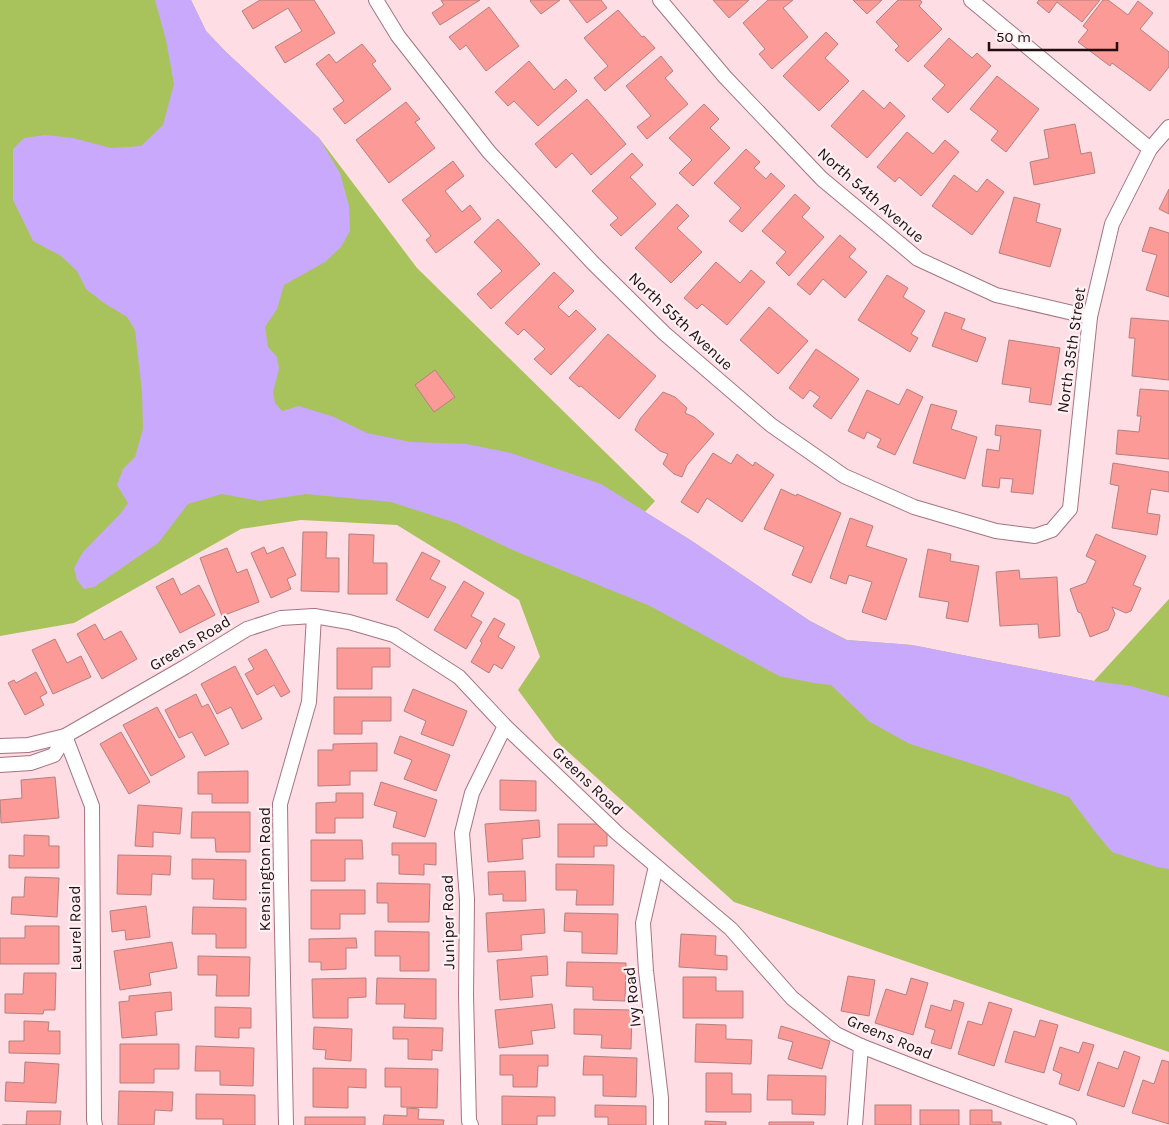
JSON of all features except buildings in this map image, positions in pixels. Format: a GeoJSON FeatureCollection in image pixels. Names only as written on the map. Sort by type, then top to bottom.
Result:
{"type":"FeatureCollection","features":[{"type":"Feature","properties":{"kind":"street","name":"North 55th Avenue"},"geometry":{"type":"LineString","coordinates":[[376,0],[398,36],[489,152],[593,263],[664,333],[770,425],[844,476],[914,507],[996,531],[1035,536],[1052,530]]}},
{"type":"Feature","properties":{"kind":"street","name":"North 54th Avenue"},"geometry":{"type":"LineString","coordinates":[[660,0],[725,77],[822,179],[918,259],[996,295],[1090,317]]}},
{"type":"Feature","properties":{"kind":"street"},"geometry":{"type":"LineString","coordinates":[[971,0],[1150,149]]}},
{"type":"Feature","properties":{"kind":"street","name":"North 35th Street"},"geometry":{"type":"LineString","coordinates":[[1052,530],[1070,509],[1090,317],[1112,224],[1150,149],[1169,127]]}},
{"type":"Feature","properties":{"kind":"street","name":"Greens Road"},"geometry":{"type":"LineString","coordinates":[[0,746],[28,745],[65,736],[247,629],[281,618],[314,616],[349,622],[394,635],[459,677],[505,726],[617,833],[731,929],[792,998],[836,1034],[862,1046],[1069,1125]]}},
{"type":"Feature","properties":{"kind":"street","name":"Kensington Road"},"geometry":{"type":"LineString","coordinates":[[286,1125],[280,804],[309,702],[314,616]]}},
{"type":"Feature","properties":{"kind":"street","name":"Juniper Road"},"geometry":{"type":"LineString","coordinates":[[471,1125],[469,1121],[466,995],[467,899],[462,833],[472,793],[505,726]]}},
{"type":"Feature","properties":{"kind":"street","name":"Greens Road"},"geometry":{"type":"LineString","coordinates":[[0,765],[31,763],[54,755],[65,736]]}},
{"type":"Feature","properties":{"kind":"street","name":"Laurel Road"},"geometry":{"type":"LineString","coordinates":[[65,736],[92,806],[95,1125]]}},
{"type":"Feature","properties":{"kind":"street"},"geometry":{"type":"LineString","coordinates":[[20,745],[21,764]]}},
{"type":"Feature","properties":{"kind":"street","name":"Ivy Road"},"geometry":{"type":"LineString","coordinates":[[656,866],[643,923],[646,971],[661,1098],[661,1125]]}},
{"type":"Feature","properties":{"kind":"street"},"geometry":{"type":"LineString","coordinates":[[855,1125],[862,1046]]}},
{"type":"Feature","properties":{"kind":"green space"},"geometry":{"type":"Polygon","coordinates":[[[0,0],[191,0],[206,31],[319,138],[417,268],[655,501],[645,512],[692,541],[810,621],[847,640],[912,645],[1094,681],[1169,599],[1169,1052],[734,902],[555,740],[518,690],[540,657],[519,600],[397,525],[301,520],[241,529],[74,623],[0,636],[0,0]]]}},
{"type":"Feature","properties":{"kind":"shaded area"},"geometry":{"type":"Polygon","coordinates":[[[155,0],[191,0],[206,31],[319,138],[340,173],[349,206],[350,231],[341,247],[325,262],[284,285],[277,309],[265,327],[268,347],[277,357],[279,369],[273,392],[275,403],[282,411],[299,406],[334,417],[367,433],[411,442],[467,444],[511,453],[601,484],[692,541],[810,621],[846,640],[912,645],[1094,681],[1131,686],[1169,697],[1169,869],[1157,867],[1112,852],[1069,797],[910,744],[870,722],[831,685],[779,676],[650,606],[515,551],[456,523],[391,502],[306,494],[260,501],[222,494],[188,504],[158,543],[94,587],[84,589],[77,580],[74,568],[83,552],[120,514],[128,503],[117,485],[123,469],[135,457],[143,429],[142,392],[135,330],[127,317],[86,289],[77,271],[61,256],[33,241],[13,200],[13,149],[24,138],[45,135],[73,138],[111,148],[141,146],[163,125],[174,84],[166,40],[155,0]]]}}]}
